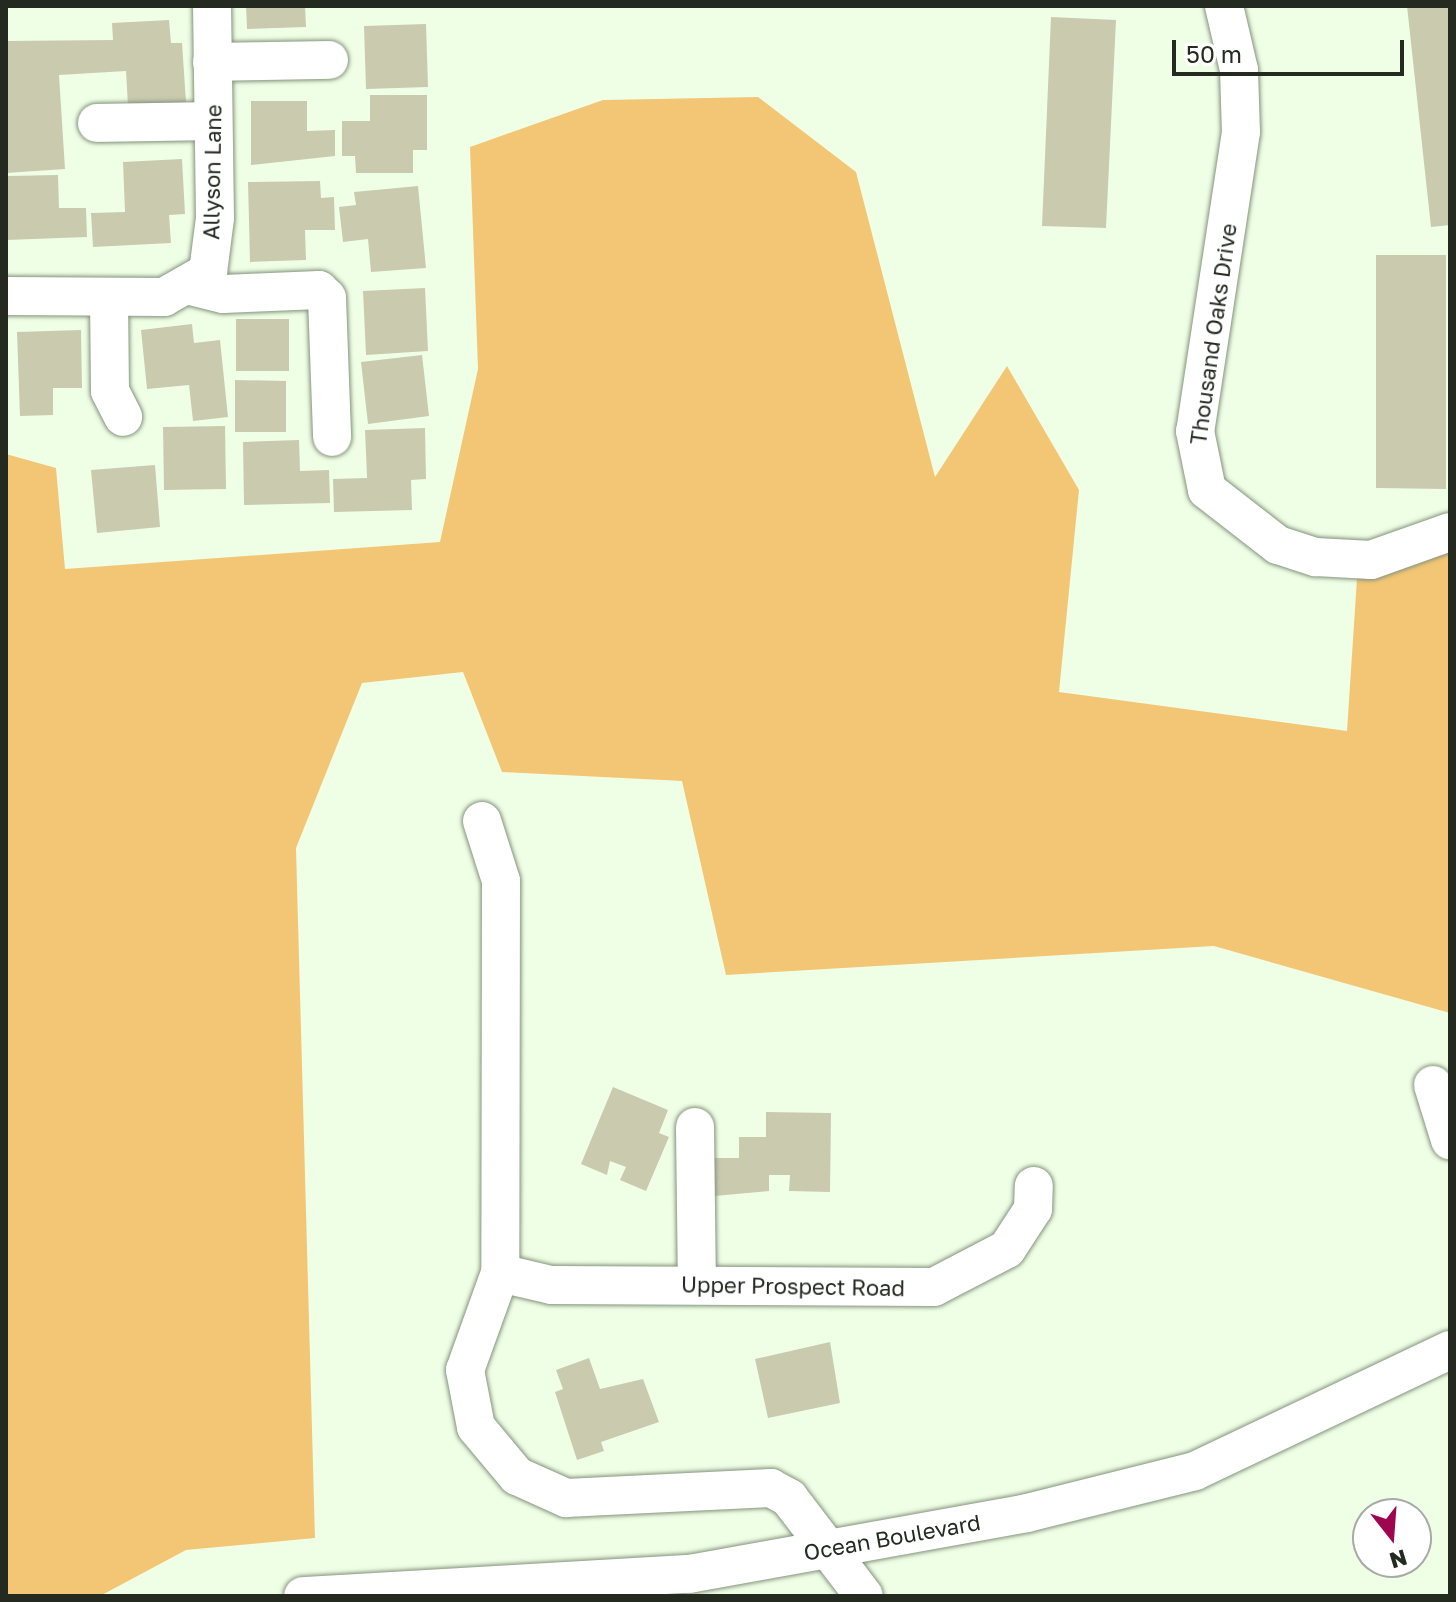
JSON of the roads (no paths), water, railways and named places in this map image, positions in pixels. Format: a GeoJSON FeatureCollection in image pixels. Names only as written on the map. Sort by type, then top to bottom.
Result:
{"type":"FeatureCollection","features":[{"type":"Feature","properties":{"kind":"street","name":"Allyson Lane"},"geometry":{"type":"LineString","coordinates":[[191,286],[208,272],[213,121],[212,6]]}},
{"type":"Feature","properties":{"kind":"street","name":"Thousand Oaks Drive"},"geometry":{"type":"LineString","coordinates":[[1224,6],[1239,70],[1241,132],[1195,431],[1207,490],[1278,545],[1316,557],[1371,560],[1450,532]]}},
{"type":"Feature","properties":{"kind":"street"},"geometry":{"type":"LineString","coordinates":[[212,62],[329,60]]}},
{"type":"Feature","properties":{"kind":"street"},"geometry":{"type":"LineString","coordinates":[[97,123],[213,121]]}},
{"type":"Feature","properties":{"kind":"street"},"geometry":{"type":"LineString","coordinates":[[6,296],[164,297],[191,286],[223,294],[319,290],[327,298],[332,437]]}},
{"type":"Feature","properties":{"kind":"street"},"geometry":{"type":"LineString","coordinates":[[109,297],[110,391],[123,417]]}},
{"type":"Feature","properties":{"kind":"street"},"geometry":{"type":"LineString","coordinates":[[482,821],[501,881],[500,1273],[470,1345],[467,1402],[485,1441],[517,1476],[566,1498],[595,1501],[745,1484],[771,1488],[789,1498],[864,1596]]}},
{"type":"Feature","properties":{"kind":"street"},"geometry":{"type":"LineString","coordinates":[[1433,1085],[1450,1140]]}},
{"type":"Feature","properties":{"kind":"street"},"geometry":{"type":"LineString","coordinates":[[695,1127],[697,1285]]}},
{"type":"Feature","properties":{"kind":"street","name":"Upper Prospect Road"},"geometry":{"type":"LineString","coordinates":[[500,1273],[551,1285],[697,1285],[803,1291],[952,1283],[1007,1249],[1033,1209],[1034,1186]]}},
{"type":"Feature","properties":{"kind":"street","name":"Ocean Boulevard"},"geometry":{"type":"LineString","coordinates":[[303,1596],[608,1583],[1027,1513],[1195,1471],[1450,1350]]}}]}
